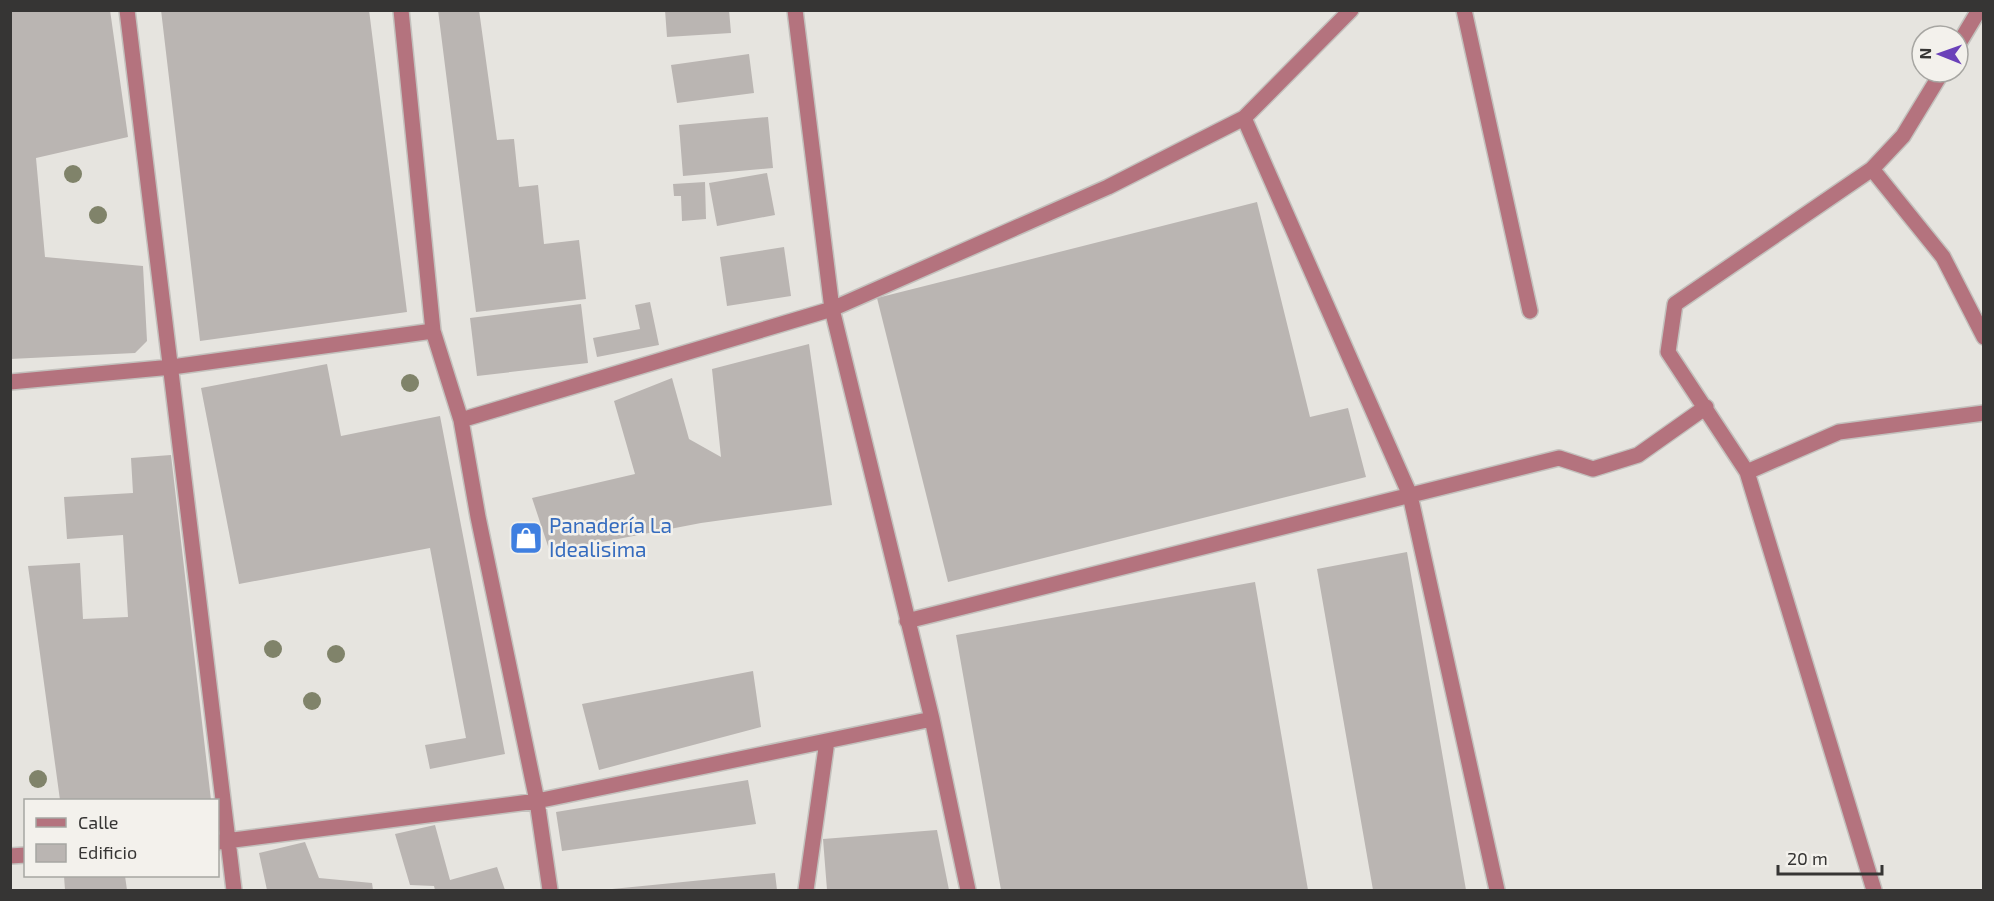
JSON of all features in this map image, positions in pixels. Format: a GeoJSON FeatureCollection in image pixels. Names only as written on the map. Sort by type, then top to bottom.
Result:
{"type":"FeatureCollection","features":[{"type":"Feature","properties":{"kind":"street"},"geometry":{"type":"LineString","coordinates":[[127,10],[171,367],[218,799]]}},
{"type":"Feature","properties":{"kind":"street"},"geometry":{"type":"LineString","coordinates":[[400,10],[433,331],[461,420],[478,517],[537,801],[550,891]]}},
{"type":"Feature","properties":{"kind":"street"},"geometry":{"type":"LineString","coordinates":[[795,10],[832,309],[932,719],[968,891]]}},
{"type":"Feature","properties":{"kind":"street"},"geometry":{"type":"LineString","coordinates":[[461,420],[832,309],[1108,187],[1244,118],[1351,10]]}},
{"type":"Feature","properties":{"kind":"street"},"geometry":{"type":"LineString","coordinates":[[1464,10],[1530,311]]}},
{"type":"Feature","properties":{"kind":"street"},"geometry":{"type":"LineString","coordinates":[[1970,25],[1979,10]]}},
{"type":"Feature","properties":{"kind":"street"},"geometry":{"type":"LineString","coordinates":[[1874,891],[1747,472],[1668,352],[1675,304],[1872,169],[1903,136],[1935,84]]}},
{"type":"Feature","properties":{"kind":"street"},"geometry":{"type":"LineString","coordinates":[[1244,118],[1410,495],[1497,891]]}},
{"type":"Feature","properties":{"kind":"street"},"geometry":{"type":"LineString","coordinates":[[1872,169],[1943,257],[1983,337]]}},
{"type":"Feature","properties":{"kind":"street"},"geometry":{"type":"LineString","coordinates":[[10,382],[171,367],[433,331]]}},
{"type":"Feature","properties":{"kind":"street"},"geometry":{"type":"LineString","coordinates":[[907,621],[1559,458],[1593,469],[1638,455],[1706,407]]}},
{"type":"Feature","properties":{"kind":"street"},"geometry":{"type":"LineString","coordinates":[[1747,472],[1839,432],[1983,413]]}},
{"type":"Feature","properties":{"kind":"street"},"geometry":{"type":"LineString","coordinates":[[223,841],[537,801],[932,719]]}},
{"type":"Feature","properties":{"kind":"street"},"geometry":{"type":"LineString","coordinates":[[806,891],[827,741]]}},
{"type":"Feature","properties":{"kind":"street"},"geometry":{"type":"LineString","coordinates":[[219,805],[223,841],[234,891]]}},
{"type":"Feature","properties":{"kind":"building"},"geometry":{"type":"Polygon","coordinates":[[[10,10],[110,10],[128,137],[36,158],[45,257],[143,266],[147,341],[135,353],[10,359],[10,10]]]}},
{"type":"Feature","properties":{"kind":"building"},"geometry":{"type":"Polygon","coordinates":[[[161,10],[369,10],[407,312],[200,341],[161,10]]]}},
{"type":"Feature","properties":{"kind":"building"},"geometry":{"type":"Polygon","coordinates":[[[438,10],[479,10],[497,140],[514,139],[519,187],[538,185],[544,244],[579,240],[586,299],[476,312],[438,10]]]}},
{"type":"Feature","properties":{"kind":"building"},"geometry":{"type":"Polygon","coordinates":[[[665,10],[729,10],[731,33],[667,37],[665,10]]]}},
{"type":"Feature","properties":{"kind":"building"},"geometry":{"type":"Polygon","coordinates":[[[749,54],[754,93],[677,103],[671,65],[749,54]]]}},
{"type":"Feature","properties":{"kind":"building"},"geometry":{"type":"Polygon","coordinates":[[[768,117],[773,168],[683,176],[679,125],[768,117]]]}},
{"type":"Feature","properties":{"kind":"building"},"geometry":{"type":"Polygon","coordinates":[[[767,173],[775,215],[717,226],[709,183],[767,173]]]}},
{"type":"Feature","properties":{"kind":"building"},"geometry":{"type":"Polygon","coordinates":[[[705,182],[706,219],[682,221],[681,196],[674,196],[673,184],[705,182]]]}},
{"type":"Feature","properties":{"kind":"building"},"geometry":{"type":"Polygon","coordinates":[[[1257,202],[1310,417],[1348,408],[1366,477],[948,582],[877,298],[1257,202]]]}},
{"type":"Feature","properties":{"kind":"building"},"geometry":{"type":"Polygon","coordinates":[[[784,247],[791,296],[727,306],[720,257],[784,247]]]}},
{"type":"Feature","properties":{"kind":"building"},"geometry":{"type":"Polygon","coordinates":[[[650,302],[659,345],[597,357],[593,338],[640,329],[635,305],[650,302]]]}},
{"type":"Feature","properties":{"kind":"building"},"geometry":{"type":"Polygon","coordinates":[[[581,304],[588,363],[477,376],[470,318],[581,304]]]}},
{"type":"Feature","properties":{"kind":"building"},"geometry":{"type":"Polygon","coordinates":[[[809,344],[832,505],[701,523],[550,552],[532,498],[635,474],[614,401],[672,378],[689,439],[721,457],[712,369],[809,344]]]}},
{"type":"Feature","properties":{"kind":"building"},"geometry":{"type":"Polygon","coordinates":[[[327,364],[341,436],[440,416],[505,754],[430,769],[425,745],[466,738],[430,548],[239,584],[201,388],[327,364]]]}},
{"type":"Feature","properties":{"kind":"building"},"geometry":{"type":"Polygon","coordinates":[[[171,455],[211,799],[60,799],[28,566],[80,563],[83,619],[128,617],[123,535],[67,539],[64,497],[133,493],[131,458],[171,455]]]}},
{"type":"Feature","properties":{"kind":"building"},"geometry":{"type":"Polygon","coordinates":[[[1407,552],[1466,890],[1373,890],[1317,569],[1407,552]]]}},
{"type":"Feature","properties":{"kind":"building"},"geometry":{"type":"Polygon","coordinates":[[[1255,582],[1308,890],[1001,890],[956,635],[1255,582]]]}},
{"type":"Feature","properties":{"kind":"building"},"geometry":{"type":"Polygon","coordinates":[[[753,671],[761,727],[599,770],[582,704],[753,671]]]}},
{"type":"Feature","properties":{"kind":"building"},"geometry":{"type":"Polygon","coordinates":[[[748,780],[756,824],[562,851],[556,812],[748,780]]]}},
{"type":"Feature","properties":{"kind":"building"},"geometry":{"type":"Polygon","coordinates":[[[435,825],[450,880],[497,867],[505,890],[435,890],[434,886],[410,885],[395,834],[435,825]]]}},
{"type":"Feature","properties":{"kind":"building"},"geometry":{"type":"Polygon","coordinates":[[[937,830],[949,890],[827,890],[823,839],[937,830]]]}},
{"type":"Feature","properties":{"kind":"building"},"geometry":{"type":"Polygon","coordinates":[[[305,842],[319,878],[372,883],[373,890],[267,890],[259,853],[305,842]]]}},
{"type":"Feature","properties":{"kind":"building"},"geometry":{"type":"Polygon","coordinates":[[[775,873],[777,890],[612,889],[775,873]]]}},
{"type":"Feature","properties":{"kind":"building"},"geometry":{"type":"Polygon","coordinates":[[[64,877],[125,877],[127,890],[65,890],[64,877]]]}},
{"type":"Feature","properties":{"kind":"place","name":"Panadería La Idealisima"},"geometry":{"type":"Point","coordinates":[526,538]}}]}
